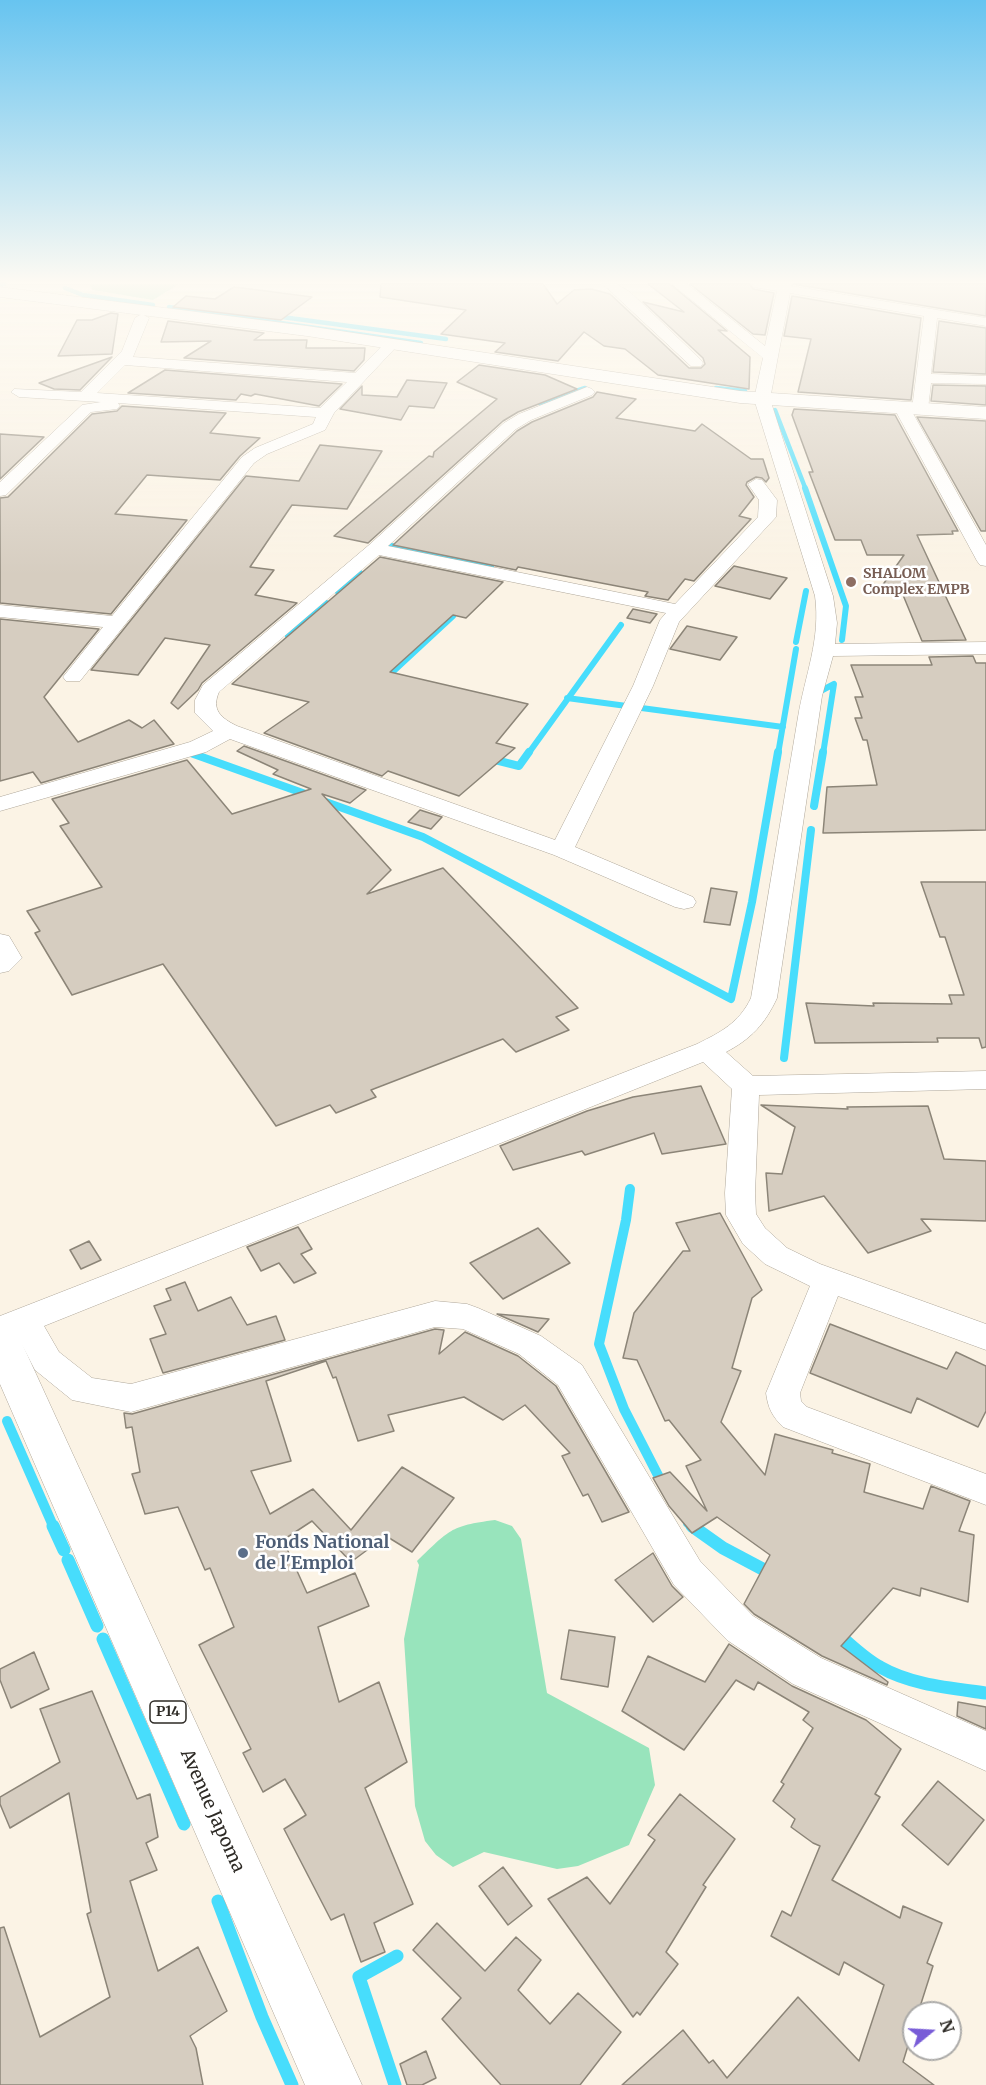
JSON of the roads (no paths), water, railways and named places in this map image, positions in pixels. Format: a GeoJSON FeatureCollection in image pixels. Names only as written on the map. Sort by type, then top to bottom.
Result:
{"type":"FeatureCollection","features":[{"type":"Feature","properties":{"kind":"main road"},"geometry":{"type":"LineString","coordinates":[[632,381],[762,399],[986,413]]}},
{"type":"Feature","properties":{"kind":"main road","name":"Avenue Japoma"},"geometry":{"type":"LineString","coordinates":[[7,1342],[334,2085]]}},
{"type":"Feature","properties":{"kind":"street"},"geometry":{"type":"LineString","coordinates":[[85,396],[101,381]]}},
{"type":"Feature","properties":{"kind":"street"},"geometry":{"type":"LineString","coordinates":[[73,677],[248,460],[325,418],[357,381]]}},
{"type":"Feature","properties":{"kind":"street"},"geometry":{"type":"LineString","coordinates":[[7,1342],[707,1050],[740,1034],[756,1017],[764,998],[812,696],[827,650],[825,596],[762,399],[766,381]]}},
{"type":"Feature","properties":{"kind":"street"},"geometry":{"type":"LineString","coordinates":[[923,381],[911,408],[986,561]]}},
{"type":"Feature","properties":{"kind":"street"},"geometry":{"type":"LineString","coordinates":[[19,392],[312,414],[325,418]]}},
{"type":"Feature","properties":{"kind":"street"},"geometry":{"type":"LineString","coordinates":[[587,392],[525,417],[510,426],[375,549],[210,688],[205,700],[206,713],[216,724],[229,731],[562,850],[684,902]]}},
{"type":"Feature","properties":{"kind":"street"},"geometry":{"type":"LineString","coordinates":[[0,491],[87,408],[93,406],[256,418],[325,418]]}},
{"type":"Feature","properties":{"kind":"street"},"geometry":{"type":"LineString","coordinates":[[256,418],[279,443]]}},
{"type":"Feature","properties":{"kind":"street"},"geometry":{"type":"LineString","coordinates":[[562,850],[643,686],[670,620],[767,517],[768,500],[756,484]]}},
{"type":"Feature","properties":{"kind":"street"},"geometry":{"type":"LineString","coordinates":[[375,549],[678,610]]}},
{"type":"Feature","properties":{"kind":"street"},"geometry":{"type":"LineString","coordinates":[[0,611],[117,622]]}},
{"type":"Feature","properties":{"kind":"street"},"geometry":{"type":"LineString","coordinates":[[827,650],[986,648]]}},
{"type":"Feature","properties":{"kind":"street"},"geometry":{"type":"LineString","coordinates":[[0,804],[198,747],[229,731]]}},
{"type":"Feature","properties":{"kind":"street"},"geometry":{"type":"LineString","coordinates":[[0,942],[9,958],[0,965]]}},
{"type":"Feature","properties":{"kind":"street"},"geometry":{"type":"LineString","coordinates":[[707,1050],[746,1086],[986,1080]]}},
{"type":"Feature","properties":{"kind":"street"},"geometry":{"type":"LineString","coordinates":[[746,1086],[740,1193],[741,1215],[754,1236],[776,1256],[828,1281],[986,1336]]}},
{"type":"Feature","properties":{"kind":"street"},"geometry":{"type":"LineString","coordinates":[[828,1281],[783,1393],[785,1407],[795,1417],[986,1490]]}},
{"type":"Feature","properties":{"kind":"street"},"geometry":{"type":"LineString","coordinates":[[7,1342],[46,1360],[84,1390],[130,1398],[435,1314],[467,1317],[530,1346],[570,1375],[687,1574],[740,1628],[807,1671],[896,1708],[986,1751]]}},
{"type":"Feature","properties":{"kind":"waterway"},"geometry":{"type":"LineString","coordinates":[[540,403],[585,388]]}},
{"type":"Feature","properties":{"kind":"waterway"},"geometry":{"type":"LineString","coordinates":[[716,388],[745,391]]}},
{"type":"Feature","properties":{"kind":"waterway"},"geometry":{"type":"LineString","coordinates":[[775,410],[806,490]]}},
{"type":"Feature","properties":{"kind":"waterway"},"geometry":{"type":"LineString","coordinates":[[805,488],[846,606],[842,640]]}},
{"type":"Feature","properties":{"kind":"waterway"},"geometry":{"type":"LineString","coordinates":[[387,545],[491,567]]}},
{"type":"Feature","properties":{"kind":"waterway"},"geometry":{"type":"LineString","coordinates":[[338,592],[360,573]]}},
{"type":"Feature","properties":{"kind":"waterway"},"geometry":{"type":"LineString","coordinates":[[796,642],[806,591]]}},
{"type":"Feature","properties":{"kind":"waterway"},"geometry":{"type":"LineString","coordinates":[[288,636],[326,603]]}},
{"type":"Feature","properties":{"kind":"waterway"},"geometry":{"type":"LineString","coordinates":[[384,680],[453,616]]}},
{"type":"Feature","properties":{"kind":"waterway"},"geometry":{"type":"LineString","coordinates":[[568,698],[621,625]]}},
{"type":"Feature","properties":{"kind":"waterway"},"geometry":{"type":"LineString","coordinates":[[783,727],[796,649]]}},
{"type":"Feature","properties":{"kind":"waterway"},"geometry":{"type":"LineString","coordinates":[[815,694],[834,684],[823,754]]}},
{"type":"Feature","properties":{"kind":"waterway"},"geometry":{"type":"LineString","coordinates":[[528,754],[568,698]]}},
{"type":"Feature","properties":{"kind":"waterway"},"geometry":{"type":"LineString","coordinates":[[568,698],[783,727]]}},
{"type":"Feature","properties":{"kind":"waterway"},"geometry":{"type":"LineString","coordinates":[[778,754],[783,727]]}},
{"type":"Feature","properties":{"kind":"waterway"},"geometry":{"type":"LineString","coordinates":[[187,752],[193,754]]}},
{"type":"Feature","properties":{"kind":"waterway"},"geometry":{"type":"LineString","coordinates":[[188,752],[311,796]]}},
{"type":"Feature","properties":{"kind":"waterway"},"geometry":{"type":"LineString","coordinates":[[491,759],[519,766],[529,752]]}},
{"type":"Feature","properties":{"kind":"waterway"},"geometry":{"type":"LineString","coordinates":[[323,801],[423,837],[731,999],[752,902],[778,752]]}},
{"type":"Feature","properties":{"kind":"waterway"},"geometry":{"type":"LineString","coordinates":[[814,806],[823,752]]}},
{"type":"Feature","properties":{"kind":"waterway"},"geometry":{"type":"LineString","coordinates":[[784,1058],[811,830]]}},
{"type":"Feature","properties":{"kind":"waterway"},"geometry":{"type":"LineString","coordinates":[[630,1189],[626,1220],[599,1344],[624,1409],[663,1485]]}},
{"type":"Feature","properties":{"kind":"waterway"},"geometry":{"type":"LineString","coordinates":[[7,1421],[54,1528]]}},
{"type":"Feature","properties":{"kind":"waterway"},"geometry":{"type":"LineString","coordinates":[[688,1523],[694,1528]]}},
{"type":"Feature","properties":{"kind":"waterway"},"geometry":{"type":"LineString","coordinates":[[53,1526],[64,1550]]}},
{"type":"Feature","properties":{"kind":"waterway"},"geometry":{"type":"LineString","coordinates":[[692,1526],[723,1548],[772,1574]]}},
{"type":"Feature","properties":{"kind":"waterway"},"geometry":{"type":"LineString","coordinates":[[68,1560],[97,1626]]}},
{"type":"Feature","properties":{"kind":"waterway"},"geometry":{"type":"LineString","coordinates":[[839,1635],[869,1660],[892,1673],[931,1685],[986,1693]]}},
{"type":"Feature","properties":{"kind":"waterway"},"geometry":{"type":"LineString","coordinates":[[103,1639],[184,1824]]}},
{"type":"Feature","properties":{"kind":"waterway"},"geometry":{"type":"LineString","coordinates":[[218,1901],[262,2017],[292,2085]]}},
{"type":"Feature","properties":{"kind":"waterway"},"geometry":{"type":"LineString","coordinates":[[395,2085],[359,1977],[397,1956]]}},
{"type":"Feature","properties":{"kind":"place","name":"SHALOM Complex EMPB"},"geometry":{"type":"Point","coordinates":[851,582]}},
{"type":"Feature","properties":{"kind":"place","name":"Fonds National de l'Emploi"},"geometry":{"type":"Point","coordinates":[243,1553]}}]}
